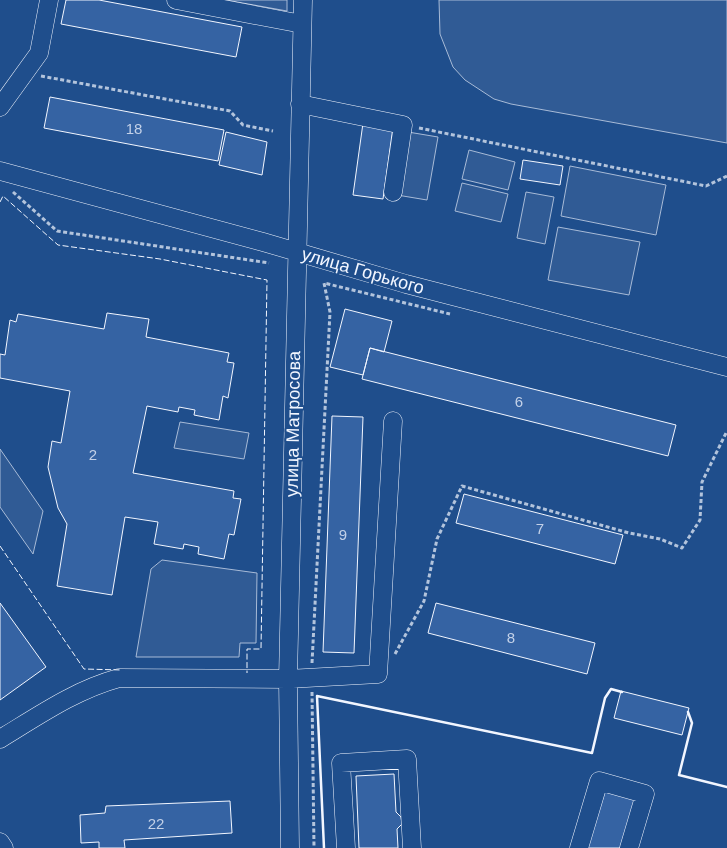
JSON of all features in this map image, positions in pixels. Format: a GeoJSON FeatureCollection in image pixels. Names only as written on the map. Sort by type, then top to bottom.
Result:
{"type":"FeatureCollection","features":[{"type":"Feature","properties":{"kind":"street"},"geometry":{"type":"LineString","coordinates":[[0,106],[41,48],[49,0]]}},
{"type":"Feature","properties":{"kind":"street"},"geometry":{"type":"LineString","coordinates":[[176,0],[203,2],[302,24]]}},
{"type":"Feature","properties":{"kind":"street","name":"улица Матросова"},"geometry":{"type":"LineString","coordinates":[[290,848],[288,679],[302,0]]}},
{"type":"Feature","properties":{"kind":"street"},"geometry":{"type":"LineString","coordinates":[[300,104],[404,125],[393,192]]}},
{"type":"Feature","properties":{"kind":"street","name":"улица Горького"},"geometry":{"type":"LineString","coordinates":[[3,178],[297,252],[406,284],[727,368]]}},
{"type":"Feature","properties":{"kind":"street"},"geometry":{"type":"LineString","coordinates":[[0,738],[69,698],[95,685],[119,678],[288,679],[378,674],[393,421]]}},
{"type":"Feature","properties":{"kind":"street"},"geometry":{"type":"LineString","coordinates":[[346,848],[341,763],[407,759],[412,848]]}},
{"type":"Feature","properties":{"kind":"street"},"geometry":{"type":"LineString","coordinates":[[579,848],[599,781],[645,794],[629,848]]}},
{"type":"Feature","properties":{"kind":"street"},"geometry":{"type":"LineString","coordinates":[[0,842],[4,848]]}},
{"type":"Feature","properties":{"kind":"path"},"geometry":{"type":"LineString","coordinates":[[17,84],[40,76],[220,109],[230,111],[243,125],[272,131]]}},
{"type":"Feature","properties":{"kind":"path"},"geometry":{"type":"LineString","coordinates":[[404,125],[706,186],[727,176]]}},
{"type":"Feature","properties":{"kind":"path"},"geometry":{"type":"LineString","coordinates":[[3,178],[57,231],[275,264]]}},
{"type":"Feature","properties":{"kind":"path"},"geometry":{"type":"LineString","coordinates":[[314,848],[312,678],[330,312],[324,283],[458,316]]}},
{"type":"Feature","properties":{"kind":"path"},"geometry":{"type":"LineString","coordinates":[[378,674],[400,648],[424,601],[437,540],[462,486],[629,534],[660,539],[682,548],[700,520],[702,482],[727,431]]}},
{"type":"Feature","properties":{"kind":"shaded area"},"geometry":{"type":"Polygon","coordinates":[[[226,0],[287,0],[287,11],[226,0]]]}},
{"type":"Feature","properties":{"kind":"shaded area"},"geometry":{"type":"Polygon","coordinates":[[[439,0],[727,0],[727,143],[511,104],[494,99],[465,80],[453,67],[440,34],[439,0]]]}},
{"type":"Feature","properties":{"kind":"shaded area"},"geometry":{"type":"Polygon","coordinates":[[[408,132],[438,137],[427,200],[397,195],[408,132]]]}},
{"type":"Feature","properties":{"kind":"shaded area"},"geometry":{"type":"Polygon","coordinates":[[[469,150],[515,162],[508,190],[462,179],[469,150]]]}},
{"type":"Feature","properties":{"kind":"shaded area"},"geometry":{"type":"Polygon","coordinates":[[[570,166],[666,185],[656,235],[561,216],[570,166]]]}},
{"type":"Feature","properties":{"kind":"shaded area"},"geometry":{"type":"Polygon","coordinates":[[[462,183],[508,194],[501,222],[455,211],[462,183]]]}},
{"type":"Feature","properties":{"kind":"shaded area"},"geometry":{"type":"Polygon","coordinates":[[[526,192],[554,197],[545,244],[517,238],[526,192]]]}},
{"type":"Feature","properties":{"kind":"shaded area"},"geometry":{"type":"Polygon","coordinates":[[[558,227],[640,242],[629,295],[548,280],[558,227]]]}},
{"type":"Feature","properties":{"kind":"shaded area"},"geometry":{"type":"Polygon","coordinates":[[[180,422],[249,433],[244,459],[174,448],[180,422]]]}},
{"type":"Feature","properties":{"kind":"shaded area"},"geometry":{"type":"Polygon","coordinates":[[[0,449],[43,511],[33,554],[0,507],[0,449]]]}},
{"type":"Feature","properties":{"kind":"shaded area"},"geometry":{"type":"Polygon","coordinates":[[[162,560],[257,573],[256,643],[240,643],[239,657],[136,657],[151,569],[162,560]]]}},
{"type":"Feature","properties":{"kind":"building"},"geometry":{"type":"Polygon","coordinates":[[[66,0],[99,0],[242,27],[236,57],[61,24],[66,0]]]}},
{"type":"Feature","properties":{"kind":"building"},"geometry":{"type":"Polygon","coordinates":[[[50,97],[224,130],[218,161],[44,128],[50,97]]]}},
{"type":"Feature","properties":{"kind":"building"},"geometry":{"type":"Polygon","coordinates":[[[363,123],[393,127],[383,199],[353,195],[363,123]]]}},
{"type":"Feature","properties":{"kind":"building"},"geometry":{"type":"Polygon","coordinates":[[[226,132],[267,142],[262,175],[219,165],[226,132]]]}},
{"type":"Feature","properties":{"kind":"building"},"geometry":{"type":"Polygon","coordinates":[[[523,160],[563,166],[560,185],[520,179],[523,160]]]}},
{"type":"Feature","properties":{"kind":"building"},"geometry":{"type":"Polygon","coordinates":[[[345,309],[392,321],[384,352],[370,348],[363,375],[330,367],[345,309]]]}},
{"type":"Feature","properties":{"kind":"building"},"geometry":{"type":"Polygon","coordinates":[[[107,313],[149,319],[146,337],[229,353],[227,362],[234,363],[228,398],[223,396],[219,420],[194,415],[195,410],[179,407],[178,412],[147,406],[133,473],[234,491],[233,498],[241,499],[234,535],[229,534],[224,559],[198,554],[199,547],[184,544],[183,549],[154,544],[158,522],[125,517],[112,595],[57,586],[67,524],[58,508],[48,467],[52,441],[61,443],[70,391],[0,378],[0,354],[5,355],[10,320],[16,322],[18,314],[104,329],[107,313]]]}},
{"type":"Feature","properties":{"kind":"building"},"geometry":{"type":"Polygon","coordinates":[[[370,348],[676,425],[668,456],[362,379],[370,348]]]}},
{"type":"Feature","properties":{"kind":"building"},"geometry":{"type":"Polygon","coordinates":[[[332,416],[363,417],[354,653],[323,652],[332,416]]]}},
{"type":"Feature","properties":{"kind":"building"},"geometry":{"type":"Polygon","coordinates":[[[464,494],[623,535],[615,564],[456,523],[464,494]]]}},
{"type":"Feature","properties":{"kind":"building"},"geometry":{"type":"Polygon","coordinates":[[[0,603],[46,667],[0,700],[0,603]]]}},
{"type":"Feature","properties":{"kind":"building"},"geometry":{"type":"Polygon","coordinates":[[[436,603],[595,643],[587,674],[428,633],[436,603]]]}},
{"type":"Feature","properties":{"kind":"building"},"geometry":{"type":"Polygon","coordinates":[[[621,691],[689,708],[682,735],[614,718],[621,691]]]}},
{"type":"Feature","properties":{"kind":"building"},"geometry":{"type":"Polygon","coordinates":[[[394,774],[396,812],[401,817],[402,824],[397,829],[398,848],[359,848],[356,776],[394,774]]]}},
{"type":"Feature","properties":{"kind":"building"},"geometry":{"type":"Polygon","coordinates":[[[605,791],[635,800],[620,848],[587,848],[605,791]]]}},
{"type":"Feature","properties":{"kind":"building"},"geometry":{"type":"Polygon","coordinates":[[[230,801],[232,833],[124,840],[125,848],[99,848],[99,842],[81,843],[80,815],[105,813],[106,806],[230,801]]]}},
{"type":"Feature","properties":{"kind":"fence"},"geometry":{"type":"LineString","coordinates":[[0,202],[3,196],[58,245],[160,259],[267,280],[261,649],[247,649],[247,673]]}},
{"type":"Feature","properties":{"kind":"fence"},"geometry":{"type":"LineString","coordinates":[[0,546],[84,669],[122,670]]}},
{"type":"Feature","properties":{"kind":"wall"},"geometry":{"type":"LineString","coordinates":[[324,848],[317,696],[592,753],[605,698],[611,689],[622,692]]}},
{"type":"Feature","properties":{"kind":"wall"},"geometry":{"type":"LineString","coordinates":[[688,712],[692,723],[679,775],[727,787]]}}]}
